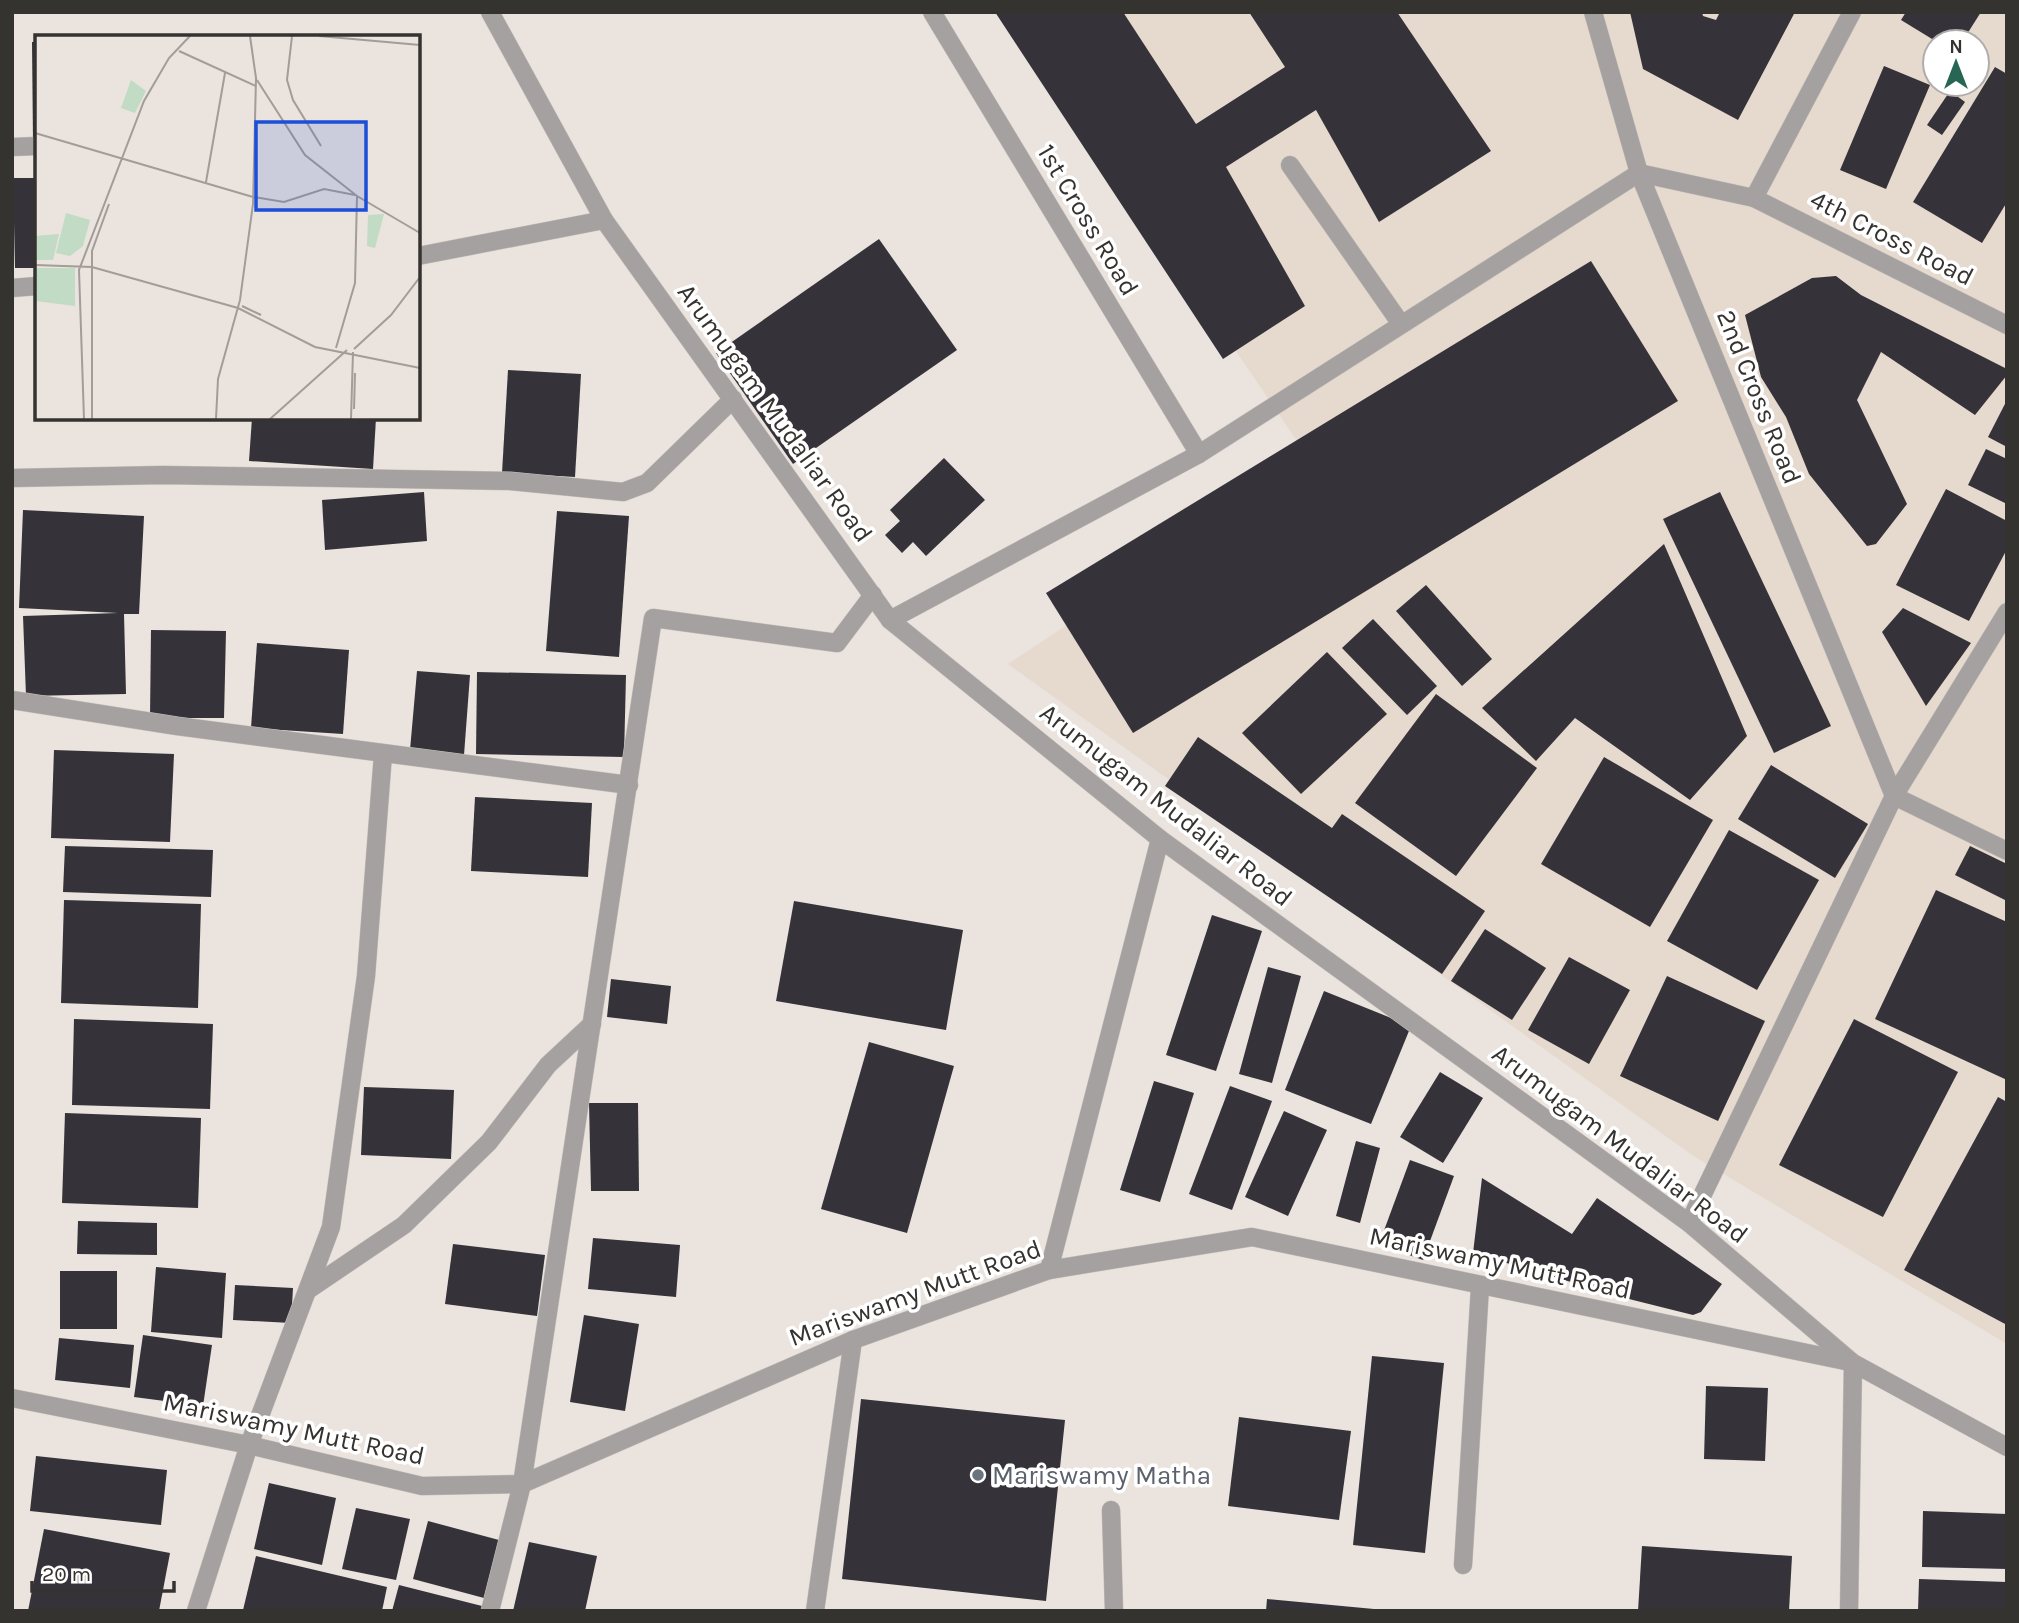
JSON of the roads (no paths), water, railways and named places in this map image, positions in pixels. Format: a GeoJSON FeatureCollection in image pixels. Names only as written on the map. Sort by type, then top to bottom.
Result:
{"type":"FeatureCollection","features":[{"type":"Feature","properties":{"kind":"street","name":"Arumugam Mudaliar Road"},"geometry":{"type":"LineString","coordinates":[[490,12],[604,220],[890,620],[1160,839],[1689,1223],[1853,1363],[2007,1447]]}},
{"type":"Feature","properties":{"kind":"street","name":"1st Cross Road"},"geometry":{"type":"LineString","coordinates":[[932,12],[1199,454]]}},
{"type":"Feature","properties":{"kind":"street","name":"2nd Cross Road"},"geometry":{"type":"LineString","coordinates":[[1593,12],[1639,173],[1894,796]]}},
{"type":"Feature","properties":{"kind":"street"},"geometry":{"type":"LineString","coordinates":[[1754,198],[1852,12]]}},
{"type":"Feature","properties":{"kind":"street"},"geometry":{"type":"LineString","coordinates":[[12,147],[35,146]]}},
{"type":"Feature","properties":{"kind":"street"},"geometry":{"type":"LineString","coordinates":[[1290,165],[1401,324]]}},
{"type":"Feature","properties":{"kind":"street"},"geometry":{"type":"LineString","coordinates":[[890,620],[1199,454],[1639,173]]}},
{"type":"Feature","properties":{"kind":"street","name":"4th Cross Road"},"geometry":{"type":"LineString","coordinates":[[1639,173],[1754,198],[2007,325]]}},
{"type":"Feature","properties":{"kind":"street"},"geometry":{"type":"LineString","coordinates":[[420,256],[604,220]]}},
{"type":"Feature","properties":{"kind":"street"},"geometry":{"type":"LineString","coordinates":[[12,288],[35,286]]}},
{"type":"Feature","properties":{"kind":"street"},"geometry":{"type":"LineString","coordinates":[[12,478],[163,475],[510,481],[623,492],[647,483],[733,399]]}},
{"type":"Feature","properties":{"kind":"street"},"geometry":{"type":"LineString","coordinates":[[490,1611],[522,1484],[653,618],[837,643],[873,595]]}},
{"type":"Feature","properties":{"kind":"street"},"geometry":{"type":"LineString","coordinates":[[1689,1223],[1894,796],[2007,612]]}},
{"type":"Feature","properties":{"kind":"street"},"geometry":{"type":"LineString","coordinates":[[12,700],[383,754],[629,785]]}},
{"type":"Feature","properties":{"kind":"street"},"geometry":{"type":"LineString","coordinates":[[196,1611],[249,1445],[331,1227],[366,976],[383,754]]}},
{"type":"Feature","properties":{"kind":"street"},"geometry":{"type":"LineString","coordinates":[[1894,796],[2007,851]]}},
{"type":"Feature","properties":{"kind":"street"},"geometry":{"type":"LineString","coordinates":[[1049,1269],[1160,839]]}},
{"type":"Feature","properties":{"kind":"street"},"geometry":{"type":"LineString","coordinates":[[308,1290],[404,1225],[489,1142],[548,1065],[592,1024]]}},
{"type":"Feature","properties":{"kind":"street","name":"Mariswamy Mutt Road"},"geometry":{"type":"LineString","coordinates":[[12,1398],[249,1445],[422,1486],[522,1484],[853,1340],[1049,1269],[1252,1237],[1480,1287],[1853,1363]]}},
{"type":"Feature","properties":{"kind":"street"},"geometry":{"type":"LineString","coordinates":[[1463,1565],[1480,1287]]}},
{"type":"Feature","properties":{"kind":"street"},"geometry":{"type":"LineString","coordinates":[[815,1611],[853,1340]]}},
{"type":"Feature","properties":{"kind":"street"},"geometry":{"type":"LineString","coordinates":[[1849,1611],[1853,1363]]}},
{"type":"Feature","properties":{"kind":"street"},"geometry":{"type":"LineString","coordinates":[[1111,1510],[1114,1611]]}},
{"type":"Feature","properties":{"kind":"place","name":"Mariswamy Matha"},"geometry":{"type":"Point","coordinates":[978,1475]}}]}
